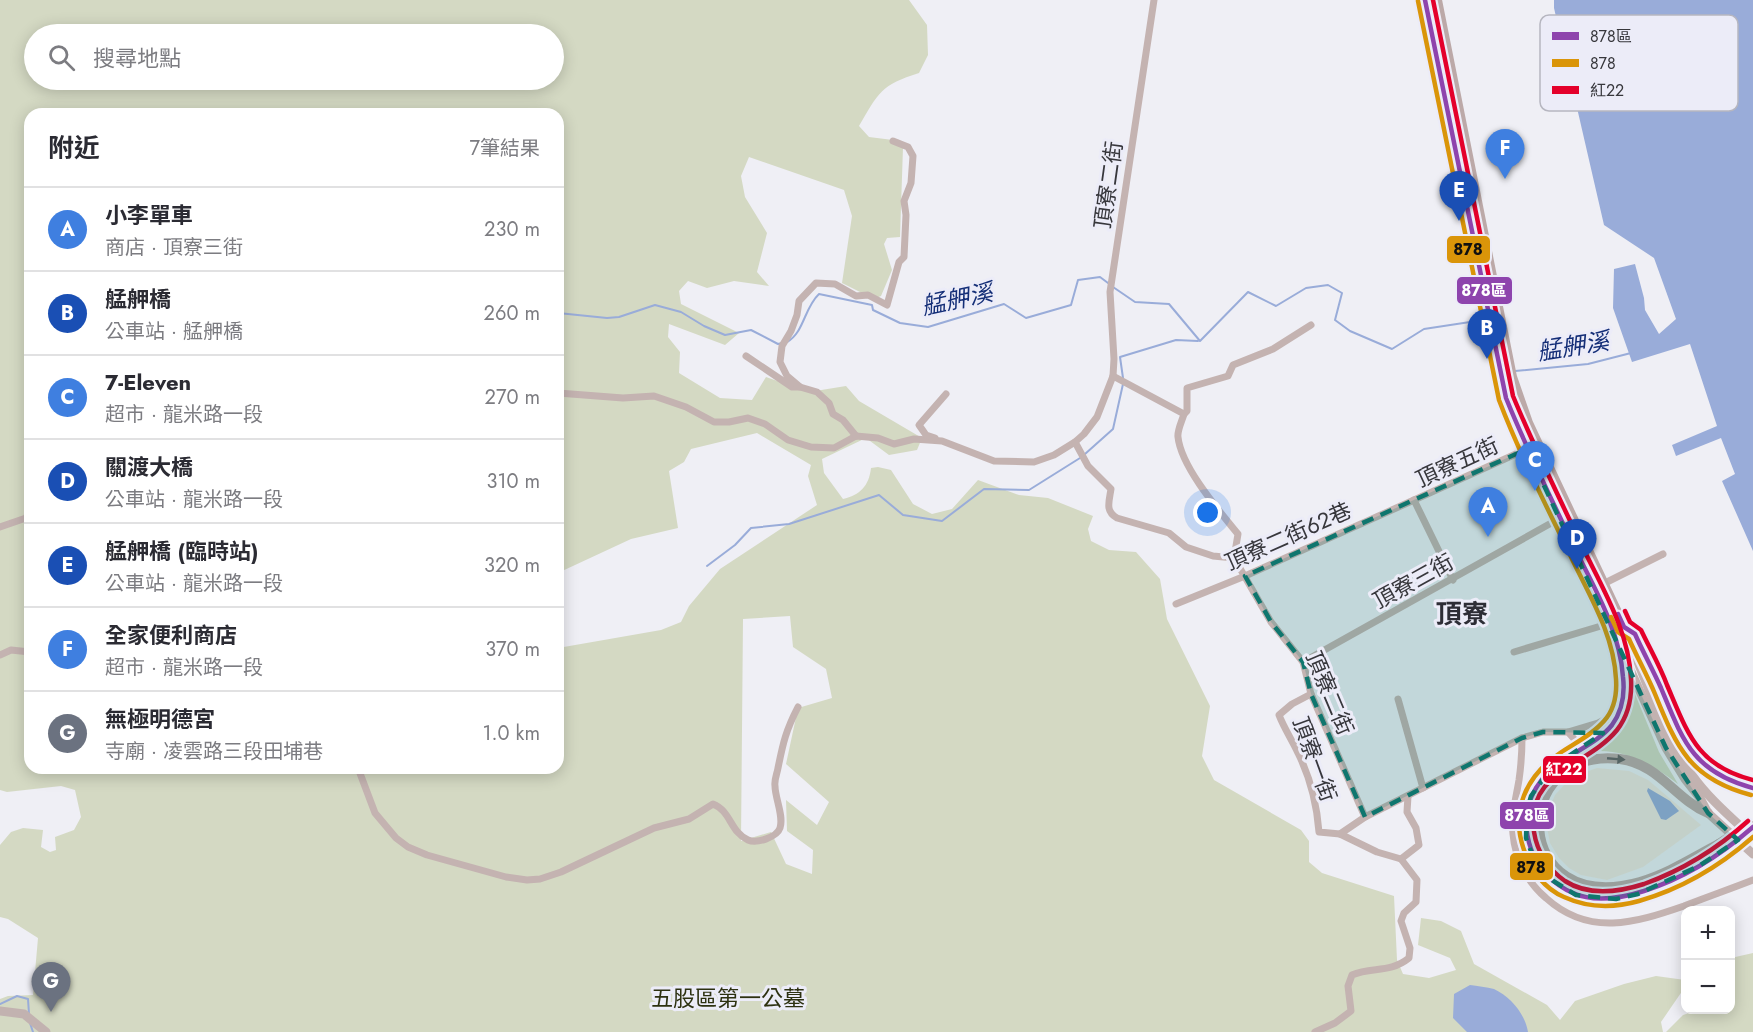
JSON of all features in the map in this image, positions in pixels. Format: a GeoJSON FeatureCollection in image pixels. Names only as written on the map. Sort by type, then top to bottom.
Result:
{"type":"FeatureCollection","features":[{"type":"Feature","properties":{"kind":"main road"},"geometry":{"type":"LineString","coordinates":[[1425,0],[1486,302],[1504,368],[1512,377],[1528,423],[1618,644],[1666,748],[1708,813],[1753,854]]}},
{"type":"Feature","properties":{"kind":"main road"},"geometry":{"type":"LineString","coordinates":[[1437,0],[1510,408],[1527,449],[1605,583],[1667,731],[1683,761],[1709,796],[1753,838]]}},
{"type":"Feature","properties":{"kind":"main road"},"geometry":{"type":"LineString","coordinates":[[1624,627],[1635,634],[1683,742],[1695,759],[1710,772],[1739,786],[1753,788]]}},
{"type":"Feature","properties":{"kind":"main road"},"geometry":{"type":"LineString","coordinates":[[1618,644],[1624,686],[1619,712],[1607,731],[1551,768],[1530,796],[1526,838],[1532,854],[1550,879],[1576,895],[1616,899],[1638,894],[1679,876],[1721,847],[1739,831],[1753,827]]}},
{"type":"Feature","properties":{"kind":"main road"},"geometry":{"type":"LineString","coordinates":[[1708,813],[1697,808],[1650,769],[1628,760],[1598,759],[1567,770],[1554,783],[1541,807],[1538,822],[1539,834],[1543,849],[1551,863],[1562,874],[1596,886],[1640,882],[1721,847]]}},
{"type":"Feature","properties":{"kind":"main road"},"geometry":{"type":"LineString","coordinates":[[0,1011],[24,1014],[46,1032]]}},
{"type":"Feature","properties":{"kind":"street","name":"頂寮二街"},"geometry":{"type":"LineString","coordinates":[[942,441],[994,461],[1034,462],[1077,445],[1096,417],[1113,376],[1110,292],[1154,0]]}},
{"type":"Feature","properties":{"kind":"street"},"geometry":{"type":"LineString","coordinates":[[800,387],[787,376],[780,362],[782,346],[791,331],[799,301],[816,283],[835,284],[856,296],[868,295],[887,305],[898,262],[904,256],[906,215],[904,201],[910,183],[912,156],[908,147],[893,141]]}},
{"type":"Feature","properties":{"kind":"street"},"geometry":{"type":"LineString","coordinates":[[1077,445],[1088,466],[1111,489],[1108,509],[1111,514],[1117,518],[1169,533],[1186,547],[1234,558],[1238,534],[1199,484],[1183,452],[1178,436],[1184,414],[1187,411],[1187,388],[1228,376],[1233,365],[1273,349],[1311,325]]}},
{"type":"Feature","properties":{"kind":"street"},"geometry":{"type":"LineString","coordinates":[[746,356],[792,387],[817,392],[829,402],[833,414],[843,420],[856,436]]}},
{"type":"Feature","properties":{"kind":"street"},"geometry":{"type":"LineString","coordinates":[[1113,376],[1184,414]]}},
{"type":"Feature","properties":{"kind":"street"},"geometry":{"type":"LineString","coordinates":[[564,393],[623,398],[654,396],[686,407],[714,422],[748,418],[765,424],[788,440],[811,447],[834,448],[856,436],[878,438],[894,444],[914,439],[942,441]]}},
{"type":"Feature","properties":{"kind":"street"},"geometry":{"type":"LineString","coordinates":[[942,441],[926,435],[919,425],[946,394]]}},
{"type":"Feature","properties":{"kind":"street","name":"頂寮五街"},"geometry":{"type":"LineString","coordinates":[[1453,580],[1414,500],[1527,449]]}},
{"type":"Feature","properties":{"kind":"street","name":"頂寮二街62巷"},"geometry":{"type":"LineString","coordinates":[[1176,604],[1245,576],[1414,500]]}},
{"type":"Feature","properties":{"kind":"street","name":"頂寮三街"},"geometry":{"type":"LineString","coordinates":[[1303,662],[1566,515]]}},
{"type":"Feature","properties":{"kind":"street"},"geometry":{"type":"LineString","coordinates":[[0,527],[24,519]]}},
{"type":"Feature","properties":{"kind":"street"},"geometry":{"type":"LineString","coordinates":[[1605,583],[1663,554]]}},
{"type":"Feature","properties":{"kind":"street","name":"頂寮二街"},"geometry":{"type":"LineString","coordinates":[[1234,558],[1271,622],[1303,662],[1311,694],[1365,817]]}},
{"type":"Feature","properties":{"kind":"street"},"geometry":{"type":"LineString","coordinates":[[1514,652],[1611,623]]}},
{"type":"Feature","properties":{"kind":"street"},"geometry":{"type":"LineString","coordinates":[[0,655],[11,650],[24,651]]}},
{"type":"Feature","properties":{"kind":"street","name":"頂寮一街"},"geometry":{"type":"LineString","coordinates":[[1311,694],[1279,715],[1299,754],[1306,774],[1317,813],[1319,832],[1340,834],[1377,852],[1401,859]]}},
{"type":"Feature","properties":{"kind":"street"},"geometry":{"type":"LineString","coordinates":[[1398,699],[1423,788]]}},
{"type":"Feature","properties":{"kind":"street"},"geometry":{"type":"LineString","coordinates":[[360,774],[375,813],[396,838],[408,847],[427,855],[506,877],[540,879],[561,873],[654,828],[689,819],[713,804],[722,808],[736,831],[749,840],[758,841],[774,835],[780,830],[781,823],[774,785],[785,733],[798,707]]}},
{"type":"Feature","properties":{"kind":"street","name":"頂寮一街"},"geometry":{"type":"LineString","coordinates":[[1340,834],[1365,817],[1522,738],[1543,732],[1568,732],[1598,723],[1619,712]]}},
{"type":"Feature","properties":{"kind":"street"},"geometry":{"type":"LineString","coordinates":[[1568,732],[1582,748]]}},
{"type":"Feature","properties":{"kind":"street"},"geometry":{"type":"LineString","coordinates":[[1522,738],[1520,776],[1513,811],[1512,832],[1515,846],[1519,860],[1533,886],[1564,912],[1604,924],[1626,922],[1674,909],[1753,880]]}},
{"type":"Feature","properties":{"kind":"street"},"geometry":{"type":"LineString","coordinates":[[1316,1032],[1335,1023],[1351,1011],[1348,986],[1352,975],[1363,970],[1383,970],[1399,966],[1409,958],[1410,948],[1401,921],[1404,913],[1416,902],[1417,880],[1401,859],[1419,845],[1416,828],[1407,812],[1408,796]]}},
{"type":"Feature","properties":{"kind":"highlighted area"},"geometry":{"type":"Polygon","coordinates":[[[1527,449],[1666,748],[1708,813],[1738,840],[1699,866],[1638,894],[1616,899],[1576,895],[1550,879],[1532,854],[1526,838],[1527,810],[1531,796],[1551,768],[1603,733],[1543,732],[1522,738],[1365,817],[1311,694],[1303,662],[1271,622],[1245,576],[1527,449]]]}},
{"type":"Feature","properties":{"kind":"shaded area"},"geometry":{"type":"Polygon","coordinates":[[[1597,768],[1629,771],[1648,780],[1701,825],[1643,867],[1607,880],[1581,875],[1559,858],[1550,843],[1547,827],[1549,809],[1555,795],[1566,783],[1577,775],[1597,768]]]}},
{"type":"Feature","properties":{"kind":"green space","name":"五股區第一公墓"},"geometry":{"type":"Polygon","coordinates":[[[0,0],[909,0],[927,25],[928,55],[919,73],[896,82],[882,91],[859,126],[869,137],[901,141],[903,147],[900,237],[887,238],[884,244],[892,270],[881,296],[874,299],[842,283],[852,216],[844,190],[749,157],[741,176],[745,197],[767,233],[757,272],[769,286],[734,281],[707,288],[688,281],[679,291],[681,304],[739,333],[725,345],[669,324],[668,337],[680,352],[679,373],[720,398],[752,400],[766,377],[809,392],[846,386],[859,401],[922,438],[917,450],[889,455],[866,438],[822,459],[824,473],[843,499],[863,489],[871,468],[878,467],[891,470],[913,504],[932,514],[952,509],[978,480],[1019,495],[1048,498],[1093,516],[1088,529],[1091,541],[1109,550],[1136,552],[1160,579],[1167,619],[1210,706],[1202,756],[1214,780],[1301,830],[1309,841],[1309,862],[1322,873],[1394,896],[1397,960],[1403,974],[1429,978],[1456,970],[1450,958],[1418,945],[1421,918],[1441,921],[1461,931],[1474,964],[1547,1005],[1560,1020],[1575,1001],[1656,976],[1681,979],[1681,993],[1661,1022],[1663,1032],[0,1032],[0,999],[8,996],[33,995],[38,938],[8,919],[0,917],[0,845],[11,832],[23,828],[43,830],[41,847],[50,852],[56,850],[55,837],[74,830],[81,817],[75,790],[61,786],[7,792],[0,790],[0,0]],[[790,616],[743,619],[741,841],[771,832],[786,864],[812,874],[813,850],[787,831],[786,800],[817,825],[829,802],[786,764],[798,708],[832,698],[826,669],[793,647],[790,616]]]}},
{"type":"Feature","properties":{"kind":"green space"},"geometry":{"type":"Polygon","coordinates":[[[1625,670],[1659,752],[1678,784],[1644,762],[1620,753],[1594,751],[1580,753],[1614,728],[1625,670]]]}},
{"type":"Feature","properties":{"kind":"green space"},"geometry":{"type":"Polygon","coordinates":[[[1753,953],[1753,1032],[1666,1032],[1686,1014],[1735,1014],[1735,957],[1753,953]]]}},
{"type":"Feature","properties":{"kind":"water"},"geometry":{"type":"Polygon","coordinates":[[[1554,0],[1753,0],[1753,551],[1722,481],[1735,474],[1721,438],[1676,456],[1672,445],[1717,426],[1690,344],[1632,362],[1613,308],[1614,269],[1635,264],[1645,310],[1659,334],[1676,319],[1654,258],[1604,225],[1578,111],[1738,111],[1738,15],[1556,15],[1554,0]]]}},
{"type":"Feature","properties":{"kind":"water"},"geometry":{"type":"Polygon","coordinates":[[[1648,788],[1670,801],[1679,811],[1666,820],[1661,819],[1647,791],[1648,788]]]}},
{"type":"Feature","properties":{"kind":"water"},"geometry":{"type":"Polygon","coordinates":[[[1470,985],[1494,989],[1506,997],[1520,1013],[1528,1032],[1467,1032],[1453,1018],[1454,994],[1470,985]]]}},
{"type":"Feature","properties":{"kind":"waterway","name":"艋舺溪"},"geometry":{"type":"LineString","coordinates":[[787,342],[797,333],[810,306],[819,294],[872,305],[873,310],[900,323],[928,327],[1004,304],[1026,318],[1071,305],[1078,280],[1100,277],[1108,283]]}},
{"type":"Feature","properties":{"kind":"waterway","name":"艋舺溪"},"geometry":{"type":"LineString","coordinates":[[1113,287],[1135,302],[1169,304],[1200,341],[1248,292],[1276,306],[1306,288],[1328,285],[1342,293],[1335,320],[1350,331],[1392,349],[1424,329],[1470,322],[1487,334]]}},
{"type":"Feature","properties":{"kind":"waterway","name":"艋舺溪"},"geometry":{"type":"LineString","coordinates":[[564,314],[619,317],[655,305],[681,312],[725,335],[751,330],[778,344],[782,343]]}},
{"type":"Feature","properties":{"kind":"waterway"},"geometry":{"type":"LineString","coordinates":[[1123,378],[1120,357],[1176,340],[1198,341]]}},
{"type":"Feature","properties":{"kind":"waterway","name":"艋舺溪"},"geometry":{"type":"LineString","coordinates":[[1515,371],[1588,364],[1631,353]]}},
{"type":"Feature","properties":{"kind":"waterway"},"geometry":{"type":"LineString","coordinates":[[1085,454],[1113,429],[1123,384]]}},
{"type":"Feature","properties":{"kind":"waterway"},"geometry":{"type":"LineString","coordinates":[[707,566],[735,545],[751,528],[789,524],[879,495],[903,515],[942,521],[984,489],[1029,490],[1080,458]]}},
{"type":"Feature","properties":{"kind":"waterway"},"geometry":{"type":"LineString","coordinates":[[0,1004],[17,996],[28,999],[29,1014]]}},
{"type":"Feature","properties":{"kind":"waterway"},"geometry":{"type":"LineString","coordinates":[[30,1023],[33,1032]]}},
{"type":"Feature","properties":{"kind":"transit line","name":"878區"},"geometry":{"type":"LineString","coordinates":[[1425,0],[1506,398],[1522,437],[1606,612],[1617,644],[1624,683],[1620,708],[1612,725],[1596,740],[1553,768],[1537,787],[1531,798],[1526,822],[1531,849],[1542,870],[1559,886],[1581,896],[1599,899],[1627,896],[1674,879],[1715,856],[1753,827]]}},
{"type":"Feature","properties":{"kind":"transit line","name":"紅22"},"geometry":{"type":"LineString","coordinates":[[1433,0],[1513,396],[1614,611],[1629,662],[1630,699],[1621,725],[1604,743],[1548,783],[1539,796],[1534,812],[1534,832],[1538,847],[1549,866],[1565,881],[1584,889],[1614,891],[1644,884],[1686,865],[1712,850],[1748,821]]}},
{"type":"Feature","properties":{"kind":"transit line","name":"878"},"geometry":{"type":"LineString","coordinates":[[1418,1],[1499,400],[1525,461],[1600,618],[1614,663],[1615,696],[1607,717],[1594,730],[1548,762],[1538,772],[1524,796],[1519,822],[1520,836],[1527,857],[1534,872],[1557,894],[1573,901],[1592,905],[1620,905],[1655,896],[1685,883],[1714,867],[1753,837]]}},
{"type":"Feature","properties":{"kind":"transit line","name":"紅22"},"geometry":{"type":"LineString","coordinates":[[1625,611],[1630,622],[1641,630],[1681,719],[1697,746],[1719,766],[1753,780]]}},
{"type":"Feature","properties":{"kind":"transit line","name":"878區"},"geometry":{"type":"LineString","coordinates":[[1618,614],[1624,627],[1635,634],[1676,724],[1693,752],[1716,773],[1753,788]]}},
{"type":"Feature","properties":{"kind":"transit line","name":"878"},"geometry":{"type":"LineString","coordinates":[[1611,617],[1618,632],[1629,639],[1671,730],[1688,759],[1713,780],[1751,795]]}},
{"type":"Feature","properties":{"kind":"place","name":"全家便利商店"},"geometry":{"type":"Point","coordinates":[1505,179]}},
{"type":"Feature","properties":{"kind":"place","name":"艋舺橋 (臨時站)"},"geometry":{"type":"Point","coordinates":[1459,221]}},
{"type":"Feature","properties":{"kind":"place","name":"艋舺橋"},"geometry":{"type":"Point","coordinates":[1487,359]}},
{"type":"Feature","properties":{"kind":"place","name":"7-Eleven"},"geometry":{"type":"Point","coordinates":[1535,491]}},
{"type":"Feature","properties":{"kind":"place","name":"小李單車"},"geometry":{"type":"Point","coordinates":[1488,537]}},
{"type":"Feature","properties":{"kind":"place","name":"關渡大橋"},"geometry":{"type":"Point","coordinates":[1577,569]}},
{"type":"Feature","properties":{"kind":"place","name":"無極明德宮"},"geometry":{"type":"Point","coordinates":[51,1012]}},
{"type":"Feature","properties":{"kind":"district","name":"頂寮"},"geometry":{"type":"Point","coordinates":[1462,614]}}]}
